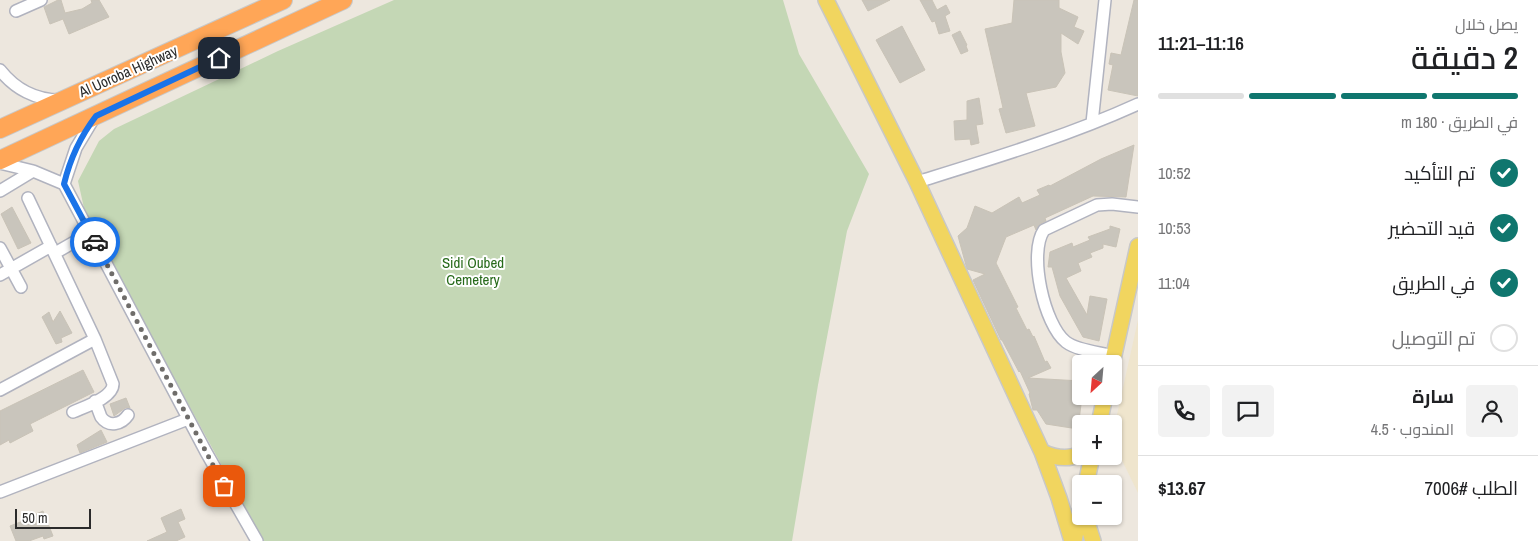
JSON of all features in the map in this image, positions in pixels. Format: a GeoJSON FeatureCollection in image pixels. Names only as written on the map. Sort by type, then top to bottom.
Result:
{"type":"FeatureCollection","features":[{"type":"Feature","properties":{"kind":"highway","name":"Al Uoroba Highway"},"geometry":{"type":"LineString","coordinates":[[0,129],[283,0]]}},
{"type":"Feature","properties":{"kind":"highway","name":"Al Uoroba Highway"},"geometry":{"type":"LineString","coordinates":[[0,162],[342,0]]}},
{"type":"Feature","properties":{"kind":"main road"},"geometry":{"type":"LineString","coordinates":[[826,0],[917,182],[1042,452],[1073,541]]}},
{"type":"Feature","properties":{"kind":"main road"},"geometry":{"type":"LineString","coordinates":[[1114,355],[1136,265],[1138,246]]}},
{"type":"Feature","properties":{"kind":"main road"},"geometry":{"type":"LineString","coordinates":[[1042,452],[1060,458],[1072,457]]}},
{"type":"Feature","properties":{"kind":"main road"},"geometry":{"type":"LineString","coordinates":[[1073,541],[1077,525]]}},
{"type":"Feature","properties":{"kind":"main road"},"geometry":{"type":"LineString","coordinates":[[1088,525],[1094,541]]}},
{"type":"Feature","properties":{"kind":"street"},"geometry":{"type":"LineString","coordinates":[[16,11],[40,0]]}},
{"type":"Feature","properties":{"kind":"street"},"geometry":{"type":"LineString","coordinates":[[1092,123],[1105,0]]}},
{"type":"Feature","properties":{"kind":"street"},"geometry":{"type":"LineString","coordinates":[[1,73],[17,87],[34,96],[62,100]]}},
{"type":"Feature","properties":{"kind":"street"},"geometry":{"type":"LineString","coordinates":[[917,182],[1027,146],[1138,104]]}},
{"type":"Feature","properties":{"kind":"street"},"geometry":{"type":"LineString","coordinates":[[64,184],[76,148],[96,116]]}},
{"type":"Feature","properties":{"kind":"street"},"geometry":{"type":"LineString","coordinates":[[0,162],[33,171],[64,184],[224,486],[257,541]]}},
{"type":"Feature","properties":{"kind":"street"},"geometry":{"type":"LineString","coordinates":[[0,191],[33,171]]}},
{"type":"Feature","properties":{"kind":"street"},"geometry":{"type":"LineString","coordinates":[[28,198],[95,339],[113,384],[113,390],[108,395],[73,412]]}},
{"type":"Feature","properties":{"kind":"street"},"geometry":{"type":"LineString","coordinates":[[1099,355],[1065,342],[1059,335],[1048,312],[1041,290],[1038,245],[1044,230],[1092,207],[1107,204],[1138,207]]}},
{"type":"Feature","properties":{"kind":"street"},"geometry":{"type":"LineString","coordinates":[[0,275],[90,233]]}},
{"type":"Feature","properties":{"kind":"street"},"geometry":{"type":"LineString","coordinates":[[0,248],[21,287]]}},
{"type":"Feature","properties":{"kind":"street"},"geometry":{"type":"LineString","coordinates":[[0,390],[95,339]]}},
{"type":"Feature","properties":{"kind":"street"},"geometry":{"type":"LineString","coordinates":[[95,401],[102,418],[108,422],[116,424],[124,421],[128,415]]}},
{"type":"Feature","properties":{"kind":"street"},"geometry":{"type":"LineString","coordinates":[[0,492],[188,419]]}},
{"type":"Feature","properties":{"kind":"shaded area"},"geometry":{"type":"Polygon","coordinates":[[[1138,320],[1138,493],[1122,460],[1122,415],[1117,415],[1119,405],[1122,405],[1122,392],[1138,320]]]}},
{"type":"Feature","properties":{"kind":"green space","name":"Sidi Oubed Cemetery"},"geometry":{"type":"Polygon","coordinates":[[[394,0],[783,0],[799,54],[869,174],[847,231],[818,385],[792,541],[263,541],[86,217],[78,181],[99,141],[114,129],[278,51],[394,0]]]}},
{"type":"Feature","properties":{"kind":"building"},"geometry":{"type":"Polygon","coordinates":[[[61,0],[65,13],[82,9],[92,3],[91,0],[99,0],[109,17],[69,34],[63,19],[50,24],[44,7],[61,0]]]}},
{"type":"Feature","properties":{"kind":"building"},"geometry":{"type":"Polygon","coordinates":[[[862,0],[890,0],[868,11],[862,0]]]}},
{"type":"Feature","properties":{"kind":"building"},"geometry":{"type":"Polygon","coordinates":[[[920,0],[932,0],[937,10],[946,5],[950,13],[945,16],[950,31],[939,34],[935,21],[932,22],[920,0]]]}},
{"type":"Feature","properties":{"kind":"building"},"geometry":{"type":"Polygon","coordinates":[[[1014,0],[1059,0],[1059,8],[1078,17],[1074,27],[1084,31],[1078,44],[1061,33],[1061,52],[1065,73],[1056,87],[1026,93],[1035,126],[1006,133],[999,109],[1003,108],[985,29],[1012,23],[1014,0]]]}},
{"type":"Feature","properties":{"kind":"building"},"geometry":{"type":"Polygon","coordinates":[[[1134,0],[1138,0],[1138,96],[1108,90],[1113,65],[1109,64],[1111,53],[1121,55],[1134,0]]]}},
{"type":"Feature","properties":{"kind":"building"},"geometry":{"type":"Polygon","coordinates":[[[902,26],[925,70],[900,83],[876,40],[902,26]]]}},
{"type":"Feature","properties":{"kind":"building"},"geometry":{"type":"Polygon","coordinates":[[[960,31],[968,51],[961,54],[952,35],[960,31]]]}},
{"type":"Feature","properties":{"kind":"building"},"geometry":{"type":"Polygon","coordinates":[[[979,98],[983,124],[976,125],[979,143],[971,145],[970,139],[955,140],[954,121],[967,120],[967,101],[979,98]]]}},
{"type":"Feature","properties":{"kind":"building"},"geometry":{"type":"Polygon","coordinates":[[[1134,145],[1126,197],[1093,196],[1045,218],[1046,221],[1040,224],[1036,230],[1034,225],[1006,237],[996,263],[1027,330],[1029,329],[1034,336],[1045,362],[1047,361],[1051,368],[1028,378],[1072,380],[1072,405],[1081,405],[1080,415],[1072,415],[1072,428],[1046,424],[1037,410],[1033,410],[1030,393],[1020,371],[1001,340],[973,280],[985,274],[967,269],[958,236],[967,228],[975,206],[992,213],[1019,197],[1022,203],[1040,195],[1037,190],[1050,186],[1101,159],[1134,145]]]}},
{"type":"Feature","properties":{"kind":"building"},"geometry":{"type":"Polygon","coordinates":[[[12,207],[31,243],[18,249],[1,214],[12,207]]]}},
{"type":"Feature","properties":{"kind":"building"},"geometry":{"type":"Polygon","coordinates":[[[1110,226],[1120,229],[1116,247],[1103,244],[1103,248],[1090,253],[1092,257],[1078,263],[1081,271],[1066,278],[1087,315],[1090,296],[1107,299],[1099,341],[1083,337],[1060,296],[1052,267],[1048,267],[1050,252],[1072,243],[1073,247],[1090,240],[1088,237],[1110,229],[1110,226]]]}},
{"type":"Feature","properties":{"kind":"building"},"geometry":{"type":"Polygon","coordinates":[[[60,311],[72,333],[61,338],[62,342],[56,344],[42,317],[49,312],[53,322],[60,311]]]}},
{"type":"Feature","properties":{"kind":"building"},"geometry":{"type":"Polygon","coordinates":[[[83,370],[94,392],[30,424],[33,431],[10,443],[9,440],[0,445],[0,411],[83,370]]]}},
{"type":"Feature","properties":{"kind":"building"},"geometry":{"type":"Polygon","coordinates":[[[126,398],[130,408],[125,408],[114,416],[110,404],[126,398]]]}},
{"type":"Feature","properties":{"kind":"building"},"geometry":{"type":"Polygon","coordinates":[[[101,430],[107,442],[80,453],[77,445],[101,430]]]}},
{"type":"Feature","properties":{"kind":"building"},"geometry":{"type":"Polygon","coordinates":[[[181,509],[185,519],[178,522],[185,537],[176,541],[147,541],[167,532],[161,518],[181,509]]]}},
{"type":"Feature","properties":{"kind":"building"},"geometry":{"type":"Polygon","coordinates":[[[43,511],[53,536],[44,539],[43,536],[29,541],[16,541],[10,526],[36,516],[36,514],[43,511]]]}},
{"type":"Feature","properties":{"kind":"way so far"},"geometry":{"type":"LineString","coordinates":[[95,242],[224,486]]}},
{"type":"Feature","properties":{"kind":"route"},"geometry":{"type":"LineString","coordinates":[[95,242],[64,184],[71,160],[88,126],[96,116],[219,58]]}}]}
